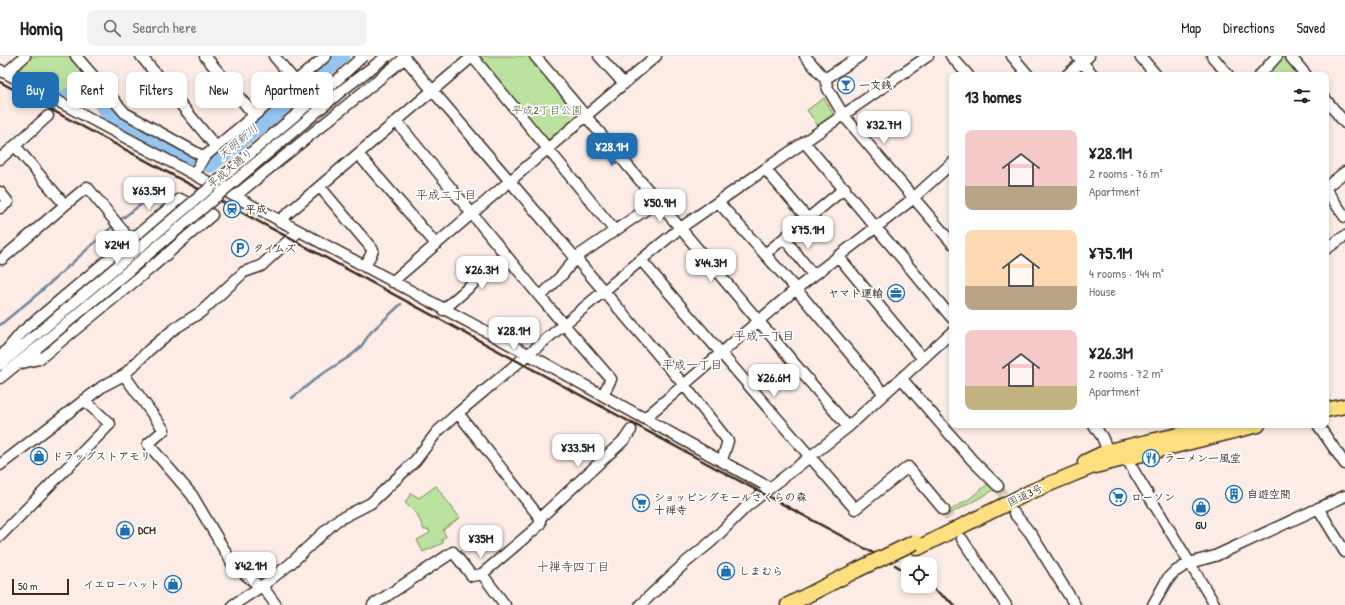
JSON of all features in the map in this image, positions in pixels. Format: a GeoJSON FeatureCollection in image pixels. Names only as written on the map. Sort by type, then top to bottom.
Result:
{"type":"FeatureCollection","features":[{"type":"Feature","properties":{"kind":"highway"},"geometry":{"type":"LineString","coordinates":[[1329,402],[1345,399]]}},
{"type":"Feature","properties":{"kind":"highway"},"geometry":{"type":"LineString","coordinates":[[1329,409],[1345,406]]}},
{"type":"Feature","properties":{"kind":"highway","name":"国道3号"},"geometry":{"type":"LineString","coordinates":[[808,605],[860,574],[1028,486],[1108,451],[1208,428]]}},
{"type":"Feature","properties":{"kind":"highway","name":"国道3号"},"geometry":{"type":"LineString","coordinates":[[916,545],[1059,479],[1091,467],[1246,428]]}},
{"type":"Feature","properties":{"kind":"highway","name":"国道3号"},"geometry":{"type":"LineString","coordinates":[[788,605],[860,574]]}},
{"type":"Feature","properties":{"kind":"street"},"geometry":{"type":"LineString","coordinates":[[25,56],[3,71],[195,173],[279,221],[443,310],[604,395],[770,488]]}},
{"type":"Feature","properties":{"kind":"street"},"geometry":{"type":"LineString","coordinates":[[76,56],[126,113],[204,157]]}},
{"type":"Feature","properties":{"kind":"street"},"geometry":{"type":"LineString","coordinates":[[141,56],[216,147]]}},
{"type":"Feature","properties":{"kind":"street"},"geometry":{"type":"LineString","coordinates":[[205,56],[254,115]]}},
{"type":"Feature","properties":{"kind":"street"},"geometry":{"type":"LineString","coordinates":[[274,56],[287,72]]}},
{"type":"Feature","properties":{"kind":"street"},"geometry":{"type":"LineString","coordinates":[[306,72],[326,56]]}},
{"type":"Feature","properties":{"kind":"street","name":"平成大通り"},"geometry":{"type":"LineString","coordinates":[[0,365],[337,80],[363,56]]}},
{"type":"Feature","properties":{"kind":"street","name":"平成大通り"},"geometry":{"type":"LineString","coordinates":[[0,378],[339,93],[387,56]]}},
{"type":"Feature","properties":{"kind":"street"},"geometry":{"type":"LineString","coordinates":[[279,221],[397,122],[472,56],[615,231]]}},
{"type":"Feature","properties":{"kind":"street"},"geometry":{"type":"LineString","coordinates":[[535,56],[679,230],[848,427]]}},
{"type":"Feature","properties":{"kind":"street"},"geometry":{"type":"LineString","coordinates":[[599,56],[624,84]]}},
{"type":"Feature","properties":{"kind":"street"},"geometry":{"type":"LineString","coordinates":[[392,282],[656,56]]}},
{"type":"Feature","properties":{"kind":"street"},"geometry":{"type":"LineString","coordinates":[[805,56],[824,79],[828,89],[844,116],[949,240]]}},
{"type":"Feature","properties":{"kind":"street"},"geometry":{"type":"LineString","coordinates":[[824,79],[860,56]]}},
{"type":"Feature","properties":{"kind":"street"},"geometry":{"type":"LineString","coordinates":[[233,605],[290,564],[336,522],[371,503],[415,461],[437,432],[603,290],[679,230],[928,56]]}},
{"type":"Feature","properties":{"kind":"street"},"geometry":{"type":"LineString","coordinates":[[951,56],[965,72]]}},
{"type":"Feature","properties":{"kind":"street"},"geometry":{"type":"LineString","coordinates":[[1012,56],[1025,72]]}},
{"type":"Feature","properties":{"kind":"street"},"geometry":{"type":"LineString","coordinates":[[1140,56],[1153,72]]}},
{"type":"Feature","properties":{"kind":"street"},"geometry":{"type":"LineString","coordinates":[[1212,56],[1225,72]]}},
{"type":"Feature","properties":{"kind":"street"},"geometry":{"type":"LineString","coordinates":[[1263,72],[1277,56]]}},
{"type":"Feature","properties":{"kind":"street"},"geometry":{"type":"LineString","coordinates":[[1290,56],[1303,72]]}},
{"type":"Feature","properties":{"kind":"street"},"geometry":{"type":"LineString","coordinates":[[240,199],[239,193],[404,57],[684,385],[728,441],[722,460]]}},
{"type":"Feature","properties":{"kind":"street"},"geometry":{"type":"LineString","coordinates":[[1070,72],[1082,58],[1091,72]]}},
{"type":"Feature","properties":{"kind":"street"},"geometry":{"type":"LineString","coordinates":[[1329,104],[1345,123]]}},
{"type":"Feature","properties":{"kind":"street"},"geometry":{"type":"LineString","coordinates":[[195,173],[204,157],[262,108]]}},
{"type":"Feature","properties":{"kind":"street"},"geometry":{"type":"LineString","coordinates":[[0,159],[16,147],[48,116]]}},
{"type":"Feature","properties":{"kind":"street"},"geometry":{"type":"LineString","coordinates":[[397,122],[540,297],[611,379],[604,395]]}},
{"type":"Feature","properties":{"kind":"street"},"geometry":{"type":"LineString","coordinates":[[805,143],[845,188],[949,314]]}},
{"type":"Feature","properties":{"kind":"street"},"geometry":{"type":"LineString","coordinates":[[16,147],[65,205]]}},
{"type":"Feature","properties":{"kind":"street"},"geometry":{"type":"LineString","coordinates":[[358,154],[436,244]]}},
{"type":"Feature","properties":{"kind":"street"},"geometry":{"type":"LineString","coordinates":[[645,418],[722,354],[796,289],[914,198],[949,166]]}},
{"type":"Feature","properties":{"kind":"street"},"geometry":{"type":"LineString","coordinates":[[765,169],[808,219]]}},
{"type":"Feature","properties":{"kind":"street"},"geometry":{"type":"LineString","coordinates":[[1329,185],[1345,172]]}},
{"type":"Feature","properties":{"kind":"street"},"geometry":{"type":"LineString","coordinates":[[2,259],[87,187],[132,240],[152,267]]}},
{"type":"Feature","properties":{"kind":"street"},"geometry":{"type":"LineString","coordinates":[[320,187],[374,250],[365,267]]}},
{"type":"Feature","properties":{"kind":"street"},"geometry":{"type":"LineString","coordinates":[[765,254],[845,188]]}},
{"type":"Feature","properties":{"kind":"street"},"geometry":{"type":"LineString","coordinates":[[0,192],[8,202],[0,208]]}},
{"type":"Feature","properties":{"kind":"street"},"geometry":{"type":"LineString","coordinates":[[1329,193],[1345,217]]}},
{"type":"Feature","properties":{"kind":"street"},"geometry":{"type":"LineString","coordinates":[[0,358],[22,332],[180,199],[212,214],[152,267],[39,359],[18,364]]}},
{"type":"Feature","properties":{"kind":"street"},"geometry":{"type":"LineString","coordinates":[[540,297],[563,274],[576,258],[657,202]]}},
{"type":"Feature","properties":{"kind":"street"},"geometry":{"type":"LineString","coordinates":[[718,203],[796,289],[884,394]]}},
{"type":"Feature","properties":{"kind":"street"},"geometry":{"type":"LineString","coordinates":[[0,465],[103,386],[124,375],[149,350],[174,330],[202,312],[244,272],[261,266],[299,231]]}},
{"type":"Feature","properties":{"kind":"street"},"geometry":{"type":"LineString","coordinates":[[1329,247],[1345,236]]}},
{"type":"Feature","properties":{"kind":"street"},"geometry":{"type":"LineString","coordinates":[[784,239],[813,275]]}},
{"type":"Feature","properties":{"kind":"street"},"geometry":{"type":"LineString","coordinates":[[443,310],[506,255]]}},
{"type":"Feature","properties":{"kind":"street"},"geometry":{"type":"LineString","coordinates":[[838,256],[923,359]]}},
{"type":"Feature","properties":{"kind":"street"},"geometry":{"type":"LineString","coordinates":[[641,260],[855,509],[908,467],[944,510]]}},
{"type":"Feature","properties":{"kind":"street"},"geometry":{"type":"LineString","coordinates":[[640,605],[685,562],[712,541],[746,507],[848,427],[884,394],[902,380],[949,335]]}},
{"type":"Feature","properties":{"kind":"street"},"geometry":{"type":"LineString","coordinates":[[124,375],[164,430],[148,444],[192,495],[232,563],[261,586],[276,605]]}},
{"type":"Feature","properties":{"kind":"street"},"geometry":{"type":"LineString","coordinates":[[902,380],[972,460],[998,486]]}},
{"type":"Feature","properties":{"kind":"street"},"geometry":{"type":"LineString","coordinates":[[0,536],[110,424],[84,400]]}},
{"type":"Feature","properties":{"kind":"street"},"geometry":{"type":"LineString","coordinates":[[373,605],[453,552],[472,576],[482,574],[540,524],[540,518],[458,413]]}},
{"type":"Feature","properties":{"kind":"street"},"geometry":{"type":"LineString","coordinates":[[1096,428],[1108,451],[1126,458],[1215,605]]}},
{"type":"Feature","properties":{"kind":"street"},"geometry":{"type":"LineString","coordinates":[[1320,428],[1345,464]]}},
{"type":"Feature","properties":{"kind":"street"},"geometry":{"type":"LineString","coordinates":[[540,518],[625,439],[631,430]]}},
{"type":"Feature","properties":{"kind":"street"},"geometry":{"type":"LineString","coordinates":[[1153,605],[1168,578],[1189,563],[1215,556],[1345,496]]}},
{"type":"Feature","properties":{"kind":"street"},"geometry":{"type":"LineString","coordinates":[[1318,508],[1345,552]]}},
{"type":"Feature","properties":{"kind":"street"},"geometry":{"type":"LineString","coordinates":[[1014,513],[1031,534],[1075,605]]}},
{"type":"Feature","properties":{"kind":"street"},"geometry":{"type":"LineString","coordinates":[[962,539],[1006,605]]}},
{"type":"Feature","properties":{"kind":"street"},"geometry":{"type":"LineString","coordinates":[[482,574],[505,605]]}},
{"type":"Feature","properties":{"kind":"green space"},"geometry":{"type":"Polygon","coordinates":[[[28,56],[72,56],[86,72],[67,72],[67,89],[59,94],[59,72],[14,72],[28,56]]]}},
{"type":"Feature","properties":{"kind":"green space","name":"平成2丁目公園"},"geometry":{"type":"Polygon","coordinates":[[[478,56],[530,56],[578,113],[577,116],[548,140],[545,140],[478,56]]]}},
{"type":"Feature","properties":{"kind":"green space"},"geometry":{"type":"Polygon","coordinates":[[[1277,56],[1290,56],[1303,72],[1263,72],[1277,56]]]}},
{"type":"Feature","properties":{"kind":"green space"},"geometry":{"type":"Polygon","coordinates":[[[824,98],[835,117],[819,127],[807,110],[824,98]]]}},
{"type":"Feature","properties":{"kind":"green space"},"geometry":{"type":"Polygon","coordinates":[[[989,483],[994,490],[950,514],[949,511],[969,499],[989,483]]]}},
{"type":"Feature","properties":{"kind":"green space"},"geometry":{"type":"Polygon","coordinates":[[[436,486],[460,518],[443,530],[446,537],[442,539],[443,543],[423,552],[417,540],[430,533],[429,530],[424,530],[417,514],[405,503],[411,493],[419,498],[436,486]]]}},
{"type":"Feature","properties":{"kind":"waterway","name":"天明新川"},"geometry":{"type":"LineString","coordinates":[[63,99],[77,93],[88,93],[92,95],[108,113],[144,137],[210,166],[270,119],[343,56]]}},
{"type":"Feature","properties":{"kind":"waterway"},"geometry":{"type":"LineString","coordinates":[[120,220],[170,183]]}},
{"type":"Feature","properties":{"kind":"waterway"},"geometry":{"type":"LineString","coordinates":[[0,325],[39,293],[114,225]]}},
{"type":"Feature","properties":{"kind":"waterway"},"geometry":{"type":"LineString","coordinates":[[292,398],[319,376],[349,357],[360,348],[371,332],[401,304]]}},
{"type":"Feature","properties":{"kind":"waterway"},"geometry":{"type":"LineString","coordinates":[[1200,565],[1216,561],[1253,544]]}},
{"type":"Feature","properties":{"kind":"waterway"},"geometry":{"type":"LineString","coordinates":[[1159,605],[1178,575]]}},
{"type":"Feature","properties":{"kind":"tunnel"},"geometry":{"type":"LineString","coordinates":[[998,486],[1011,508]]}},
{"type":"Feature","properties":{"kind":"tunnel"},"geometry":{"type":"LineString","coordinates":[[944,510],[959,534]]}},
{"type":"Feature","properties":{"kind":"railway"},"geometry":{"type":"LineString","coordinates":[[0,82],[875,554]]}},
{"type":"Feature","properties":{"kind":"railway"},"geometry":{"type":"LineString","coordinates":[[895,565],[901,569]]}},
{"type":"Feature","properties":{"kind":"railway"},"geometry":{"type":"LineString","coordinates":[[937,592],[955,605]]}},
{"type":"Feature","properties":{"kind":"place","name":"一文銭"},"geometry":{"type":"Point","coordinates":[846,85]}},
{"type":"Feature","properties":{"kind":"place","name":"平成"},"geometry":{"type":"Point","coordinates":[232,209]}},
{"type":"Feature","properties":{"kind":"place","name":"タイムズ"},"geometry":{"type":"Point","coordinates":[240,248]}},
{"type":"Feature","properties":{"kind":"place","name":"ヤマト運輸"},"geometry":{"type":"Point","coordinates":[896,293]}},
{"type":"Feature","properties":{"kind":"place","name":"ドラッグストアモリ"},"geometry":{"type":"Point","coordinates":[39,456]}},
{"type":"Feature","properties":{"kind":"place","name":"ラーメン一風堂"},"geometry":{"type":"Point","coordinates":[1151,458]}},
{"type":"Feature","properties":{"kind":"place","name":"自遊空間"},"geometry":{"type":"Point","coordinates":[1234,494]}},
{"type":"Feature","properties":{"kind":"place","name":"ローソン"},"geometry":{"type":"Point","coordinates":[1118,497]}},
{"type":"Feature","properties":{"kind":"place","name":"ショッピングモールさくらの森 十禅寺"},"geometry":{"type":"Point","coordinates":[641,503]}},
{"type":"Feature","properties":{"kind":"place","name":"GU"},"geometry":{"type":"Point","coordinates":[1201,507]}},
{"type":"Feature","properties":{"kind":"place","name":"DCM"},"geometry":{"type":"Point","coordinates":[125,530]}},
{"type":"Feature","properties":{"kind":"place","name":"しまむら"},"geometry":{"type":"Point","coordinates":[726,571]}},
{"type":"Feature","properties":{"kind":"place","name":"イエローハット"},"geometry":{"type":"Point","coordinates":[173,584]}},
{"type":"Feature","properties":{"kind":"district","name":"平成二丁目"},"geometry":{"type":"Point","coordinates":[446,195]}},
{"type":"Feature","properties":{"kind":"district","name":"平成一丁目"},"geometry":{"type":"Point","coordinates":[764,336]}},
{"type":"Feature","properties":{"kind":"district","name":"平成一丁目"},"geometry":{"type":"Point","coordinates":[692,365]}},
{"type":"Feature","properties":{"kind":"district","name":"十禅寺四丁目"},"geometry":{"type":"Point","coordinates":[573,567]}}]}
